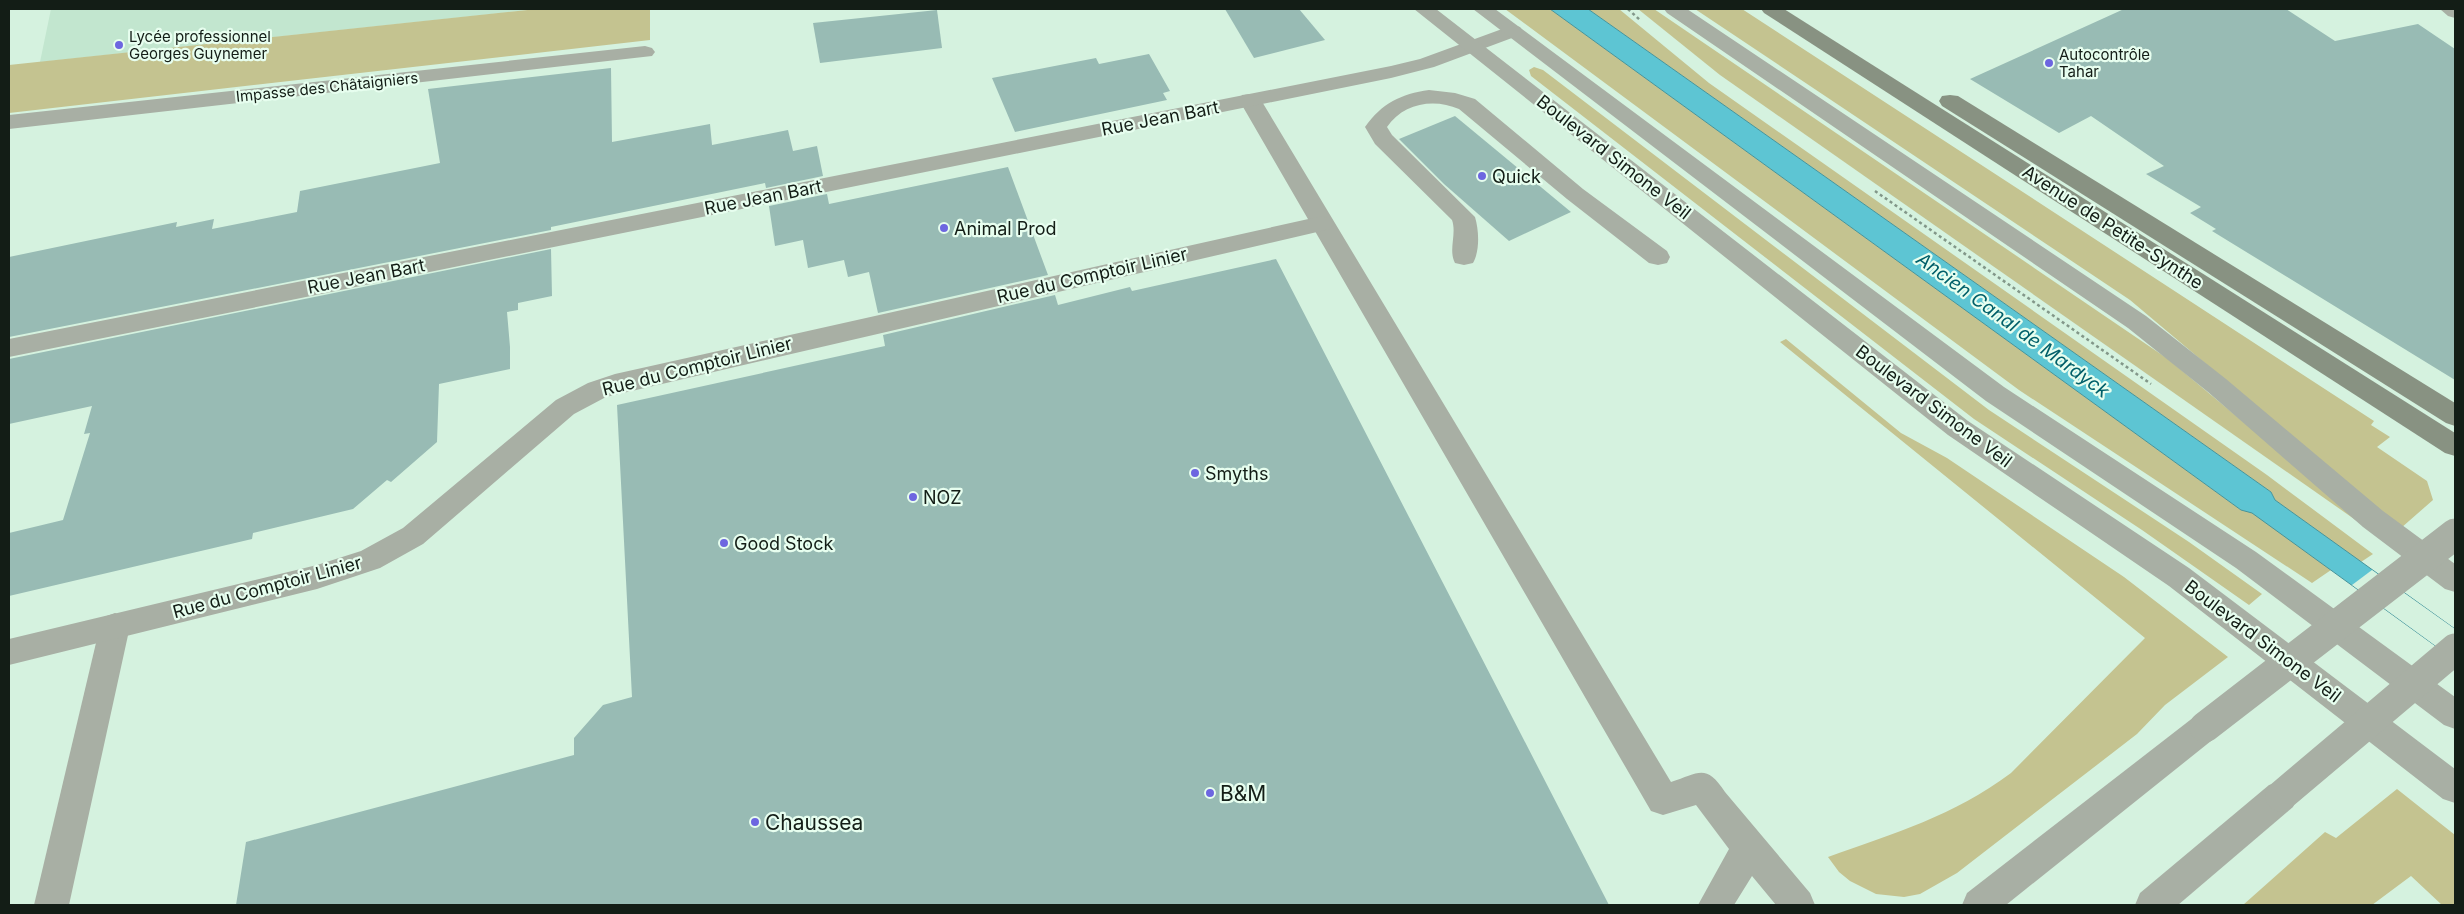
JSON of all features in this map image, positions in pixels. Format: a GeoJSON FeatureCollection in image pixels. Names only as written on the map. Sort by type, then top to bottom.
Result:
{"type":"FeatureCollection","features":[{"type":"Feature","properties":{"kind":"main road","name":"Avenue de Petite-Synthe"},"geometry":{"type":"LineString","coordinates":[[1771,9],[2455,446]]}},
{"type":"Feature","properties":{"kind":"main road","name":"Avenue de Petite-Synthe"},"geometry":{"type":"LineString","coordinates":[[1802,9],[2455,416]]}},
{"type":"Feature","properties":{"kind":"street","name":"Boulevard Simone Veil"},"geometry":{"type":"LineString","coordinates":[[1424,9],[1958,428],[2179,577],[2455,788]]}},
{"type":"Feature","properties":{"kind":"street"},"geometry":{"type":"LineString","coordinates":[[1483,9],[1995,394],[2239,554],[2455,715]]}},
{"type":"Feature","properties":{"kind":"street"},"geometry":{"type":"LineString","coordinates":[[1674,9],[2137,322],[2201,371],[2371,516],[2455,580]]}},
{"type":"Feature","properties":{"kind":"street"},"geometry":{"type":"LineString","coordinates":[[2450,9],[2455,12]]}},
{"type":"Feature","properties":{"kind":"street","name":"Rue Jean Bart"},"geometry":{"type":"LineString","coordinates":[[9,348],[1400,70],[1473,47],[1513,31]]}},
{"type":"Feature","properties":{"kind":"street","name":"Impasse des Châtaigniers"},"geometry":{"type":"LineString","coordinates":[[9,122],[645,52]]}},
{"type":"Feature","properties":{"kind":"street"},"geometry":{"type":"LineString","coordinates":[[1464,257],[1467,236],[1463,217],[1382,139],[1376,127],[1384,115],[1402,103],[1444,97],[1466,104],[1575,194],[1658,258]]}},
{"type":"Feature","properties":{"kind":"street"},"geometry":{"type":"LineString","coordinates":[[1250,100],[1662,800],[1703,787],[1713,803],[1798,905]]}},
{"type":"Feature","properties":{"kind":"street","name":"Rue du Comptoir Linier"},"geometry":{"type":"LineString","coordinates":[[9,652],[317,577],[370,560],[413,536],[565,408],[597,390],[615,384],[1322,224]]}},
{"type":"Feature","properties":{"kind":"street"},"geometry":{"type":"LineString","coordinates":[[1979,905],[2455,534]]}},
{"type":"Feature","properties":{"kind":"street"},"geometry":{"type":"LineString","coordinates":[[51,905],[115,626]]}},
{"type":"Feature","properties":{"kind":"street"},"geometry":{"type":"LineString","coordinates":[[2152,905],[2455,649]]}},
{"type":"Feature","properties":{"kind":"street"},"geometry":{"type":"LineString","coordinates":[[1715,905],[1750,846]]}},
{"type":"Feature","properties":{"kind":"path"},"geometry":{"type":"LineString","coordinates":[[1628,9],[1645,24]]}},
{"type":"Feature","properties":{"kind":"path"},"geometry":{"type":"LineString","coordinates":[[1867,185],[2152,385]]}},
{"type":"Feature","properties":{"kind":"shaded area","name":"Lycée professionnel Georges Guynemer"},"geometry":{"type":"Polygon","coordinates":[[[51,9],[537,9],[40,62],[51,9]]]}},
{"type":"Feature","properties":{"kind":"shaded area"},"geometry":{"type":"Polygon","coordinates":[[[537,9],[650,9],[650,40],[9,113],[9,65],[537,9]]]}},
{"type":"Feature","properties":{"kind":"shaded area"},"geometry":{"type":"Polygon","coordinates":[[[1505,9],[1550,9],[2241,510],[2252,512],[2331,570],[2312,583],[2019,390],[1505,9]]]}},
{"type":"Feature","properties":{"kind":"shaded area"},"geometry":{"type":"Polygon","coordinates":[[[1588,9],[1619,9],[1709,83],[2267,475],[2373,554],[2361,562],[2275,500],[2271,492],[1588,9]]]}},
{"type":"Feature","properties":{"kind":"shaded area"},"geometry":{"type":"Polygon","coordinates":[[[1638,9],[1654,9],[2168,359],[2387,542],[1720,75],[1638,9]]]}},
{"type":"Feature","properties":{"kind":"shaded area"},"geometry":{"type":"Polygon","coordinates":[[[1695,9],[1742,9],[2374,421],[2371,425],[2390,437],[2377,447],[2427,481],[2433,500],[2401,528],[2130,300],[1695,9]]]}},
{"type":"Feature","properties":{"kind":"shaded area"},"geometry":{"type":"Polygon","coordinates":[[[1534,67],[1543,70],[1989,410],[2189,542],[2262,594],[2249,605],[2142,530],[1974,419],[1531,76],[1529,70],[1534,67]]]}},
{"type":"Feature","properties":{"kind":"shaded area"},"geometry":{"type":"Polygon","coordinates":[[[1786,339],[1901,433],[1947,458],[2124,577],[2228,657],[2165,705],[2137,734],[1957,873],[1920,894],[1904,897],[1876,894],[1850,881],[1839,872],[1828,857],[1900,831],[1945,812],[1989,788],[2011,773],[2145,638],[1780,342],[1786,339]]]}},
{"type":"Feature","properties":{"kind":"shaded area"},"geometry":{"type":"Polygon","coordinates":[[[2397,789],[2455,835],[2455,905],[2442,905],[2411,876],[2372,905],[2243,905],[2325,832],[2336,838],[2397,789]]]}},
{"type":"Feature","properties":{"kind":"water","name":"Ancien Canal de Mardyck"},"geometry":{"type":"Polygon","coordinates":[[[1550,9],[1588,9],[2271,492],[2275,500],[2455,629],[2455,660],[2252,513],[2241,510],[1550,9]]]}},
{"type":"Feature","properties":{"kind":"pier"},"geometry":{"type":"Polygon","coordinates":[[[2372,570],[2455,629],[2455,660],[2352,585],[2372,570]]]}},
{"type":"Feature","properties":{"kind":"building"},"geometry":{"type":"Polygon","coordinates":[[[1225,9],[1299,9],[1325,40],[1254,58],[1225,9]]]}},
{"type":"Feature","properties":{"kind":"building"},"geometry":{"type":"Polygon","coordinates":[[[2124,9],[2286,9],[2335,41],[2418,24],[2455,49],[2455,380],[2212,231],[2216,229],[2190,213],[2201,207],[2146,174],[2164,166],[2091,116],[2059,133],[1970,79],[2124,9]]]}},
{"type":"Feature","properties":{"kind":"building"},"geometry":{"type":"Polygon","coordinates":[[[937,10],[942,48],[820,63],[813,23],[937,10]]]}},
{"type":"Feature","properties":{"kind":"building"},"geometry":{"type":"Polygon","coordinates":[[[1149,54],[1170,91],[1163,93],[1167,100],[1015,132],[992,78],[1096,58],[1099,64],[1149,54]]]}},
{"type":"Feature","properties":{"kind":"building"},"geometry":{"type":"Polygon","coordinates":[[[611,68],[612,142],[710,124],[712,145],[788,130],[793,151],[817,146],[823,176],[766,188],[765,183],[551,227],[551,230],[9,337],[9,257],[177,222],[176,227],[214,219],[212,229],[297,212],[300,191],[440,163],[428,89],[611,68]]]}},
{"type":"Feature","properties":{"kind":"building","name":"Quick"},"geometry":{"type":"Polygon","coordinates":[[[1455,116],[1571,212],[1509,241],[1444,184],[1399,139],[1455,116]]]}},
{"type":"Feature","properties":{"kind":"building","name":"Animal Prod"},"geometry":{"type":"Polygon","coordinates":[[[1008,167],[1048,275],[878,313],[869,272],[848,277],[844,260],[808,268],[803,240],[775,246],[769,206],[827,194],[829,204],[1008,167]]]}},
{"type":"Feature","properties":{"kind":"building"},"geometry":{"type":"Polygon","coordinates":[[[551,249],[552,296],[518,303],[518,310],[507,312],[510,369],[439,384],[437,442],[391,482],[387,480],[353,509],[253,533],[252,539],[9,596],[9,533],[63,520],[90,433],[84,434],[92,406],[9,424],[9,359],[551,249]]]}},
{"type":"Feature","properties":{"kind":"building"},"geometry":{"type":"Polygon","coordinates":[[[1276,259],[1609,905],[236,905],[246,842],[574,755],[574,738],[603,705],[632,697],[617,405],[885,346],[883,335],[1055,295],[1058,305],[1130,287],[1132,291],[1276,259]]]}},
{"type":"Feature","properties":{"kind":"place","name":"Lycée professionnel Georges Guynemer"},"geometry":{"type":"Point","coordinates":[119,45]}},
{"type":"Feature","properties":{"kind":"place","name":"Autocontrôle Tahar"},"geometry":{"type":"Point","coordinates":[2049,63]}},
{"type":"Feature","properties":{"kind":"place","name":"Quick"},"geometry":{"type":"Point","coordinates":[1482,176]}},
{"type":"Feature","properties":{"kind":"place","name":"Animal Prod"},"geometry":{"type":"Point","coordinates":[944,228]}},
{"type":"Feature","properties":{"kind":"place","name":"Smyths"},"geometry":{"type":"Point","coordinates":[1195,473]}},
{"type":"Feature","properties":{"kind":"place","name":"NOZ"},"geometry":{"type":"Point","coordinates":[913,497]}},
{"type":"Feature","properties":{"kind":"place","name":"Good Stock"},"geometry":{"type":"Point","coordinates":[724,543]}},
{"type":"Feature","properties":{"kind":"place","name":"B&M"},"geometry":{"type":"Point","coordinates":[1210,793]}},
{"type":"Feature","properties":{"kind":"place","name":"Chaussea"},"geometry":{"type":"Point","coordinates":[755,822]}}]}
